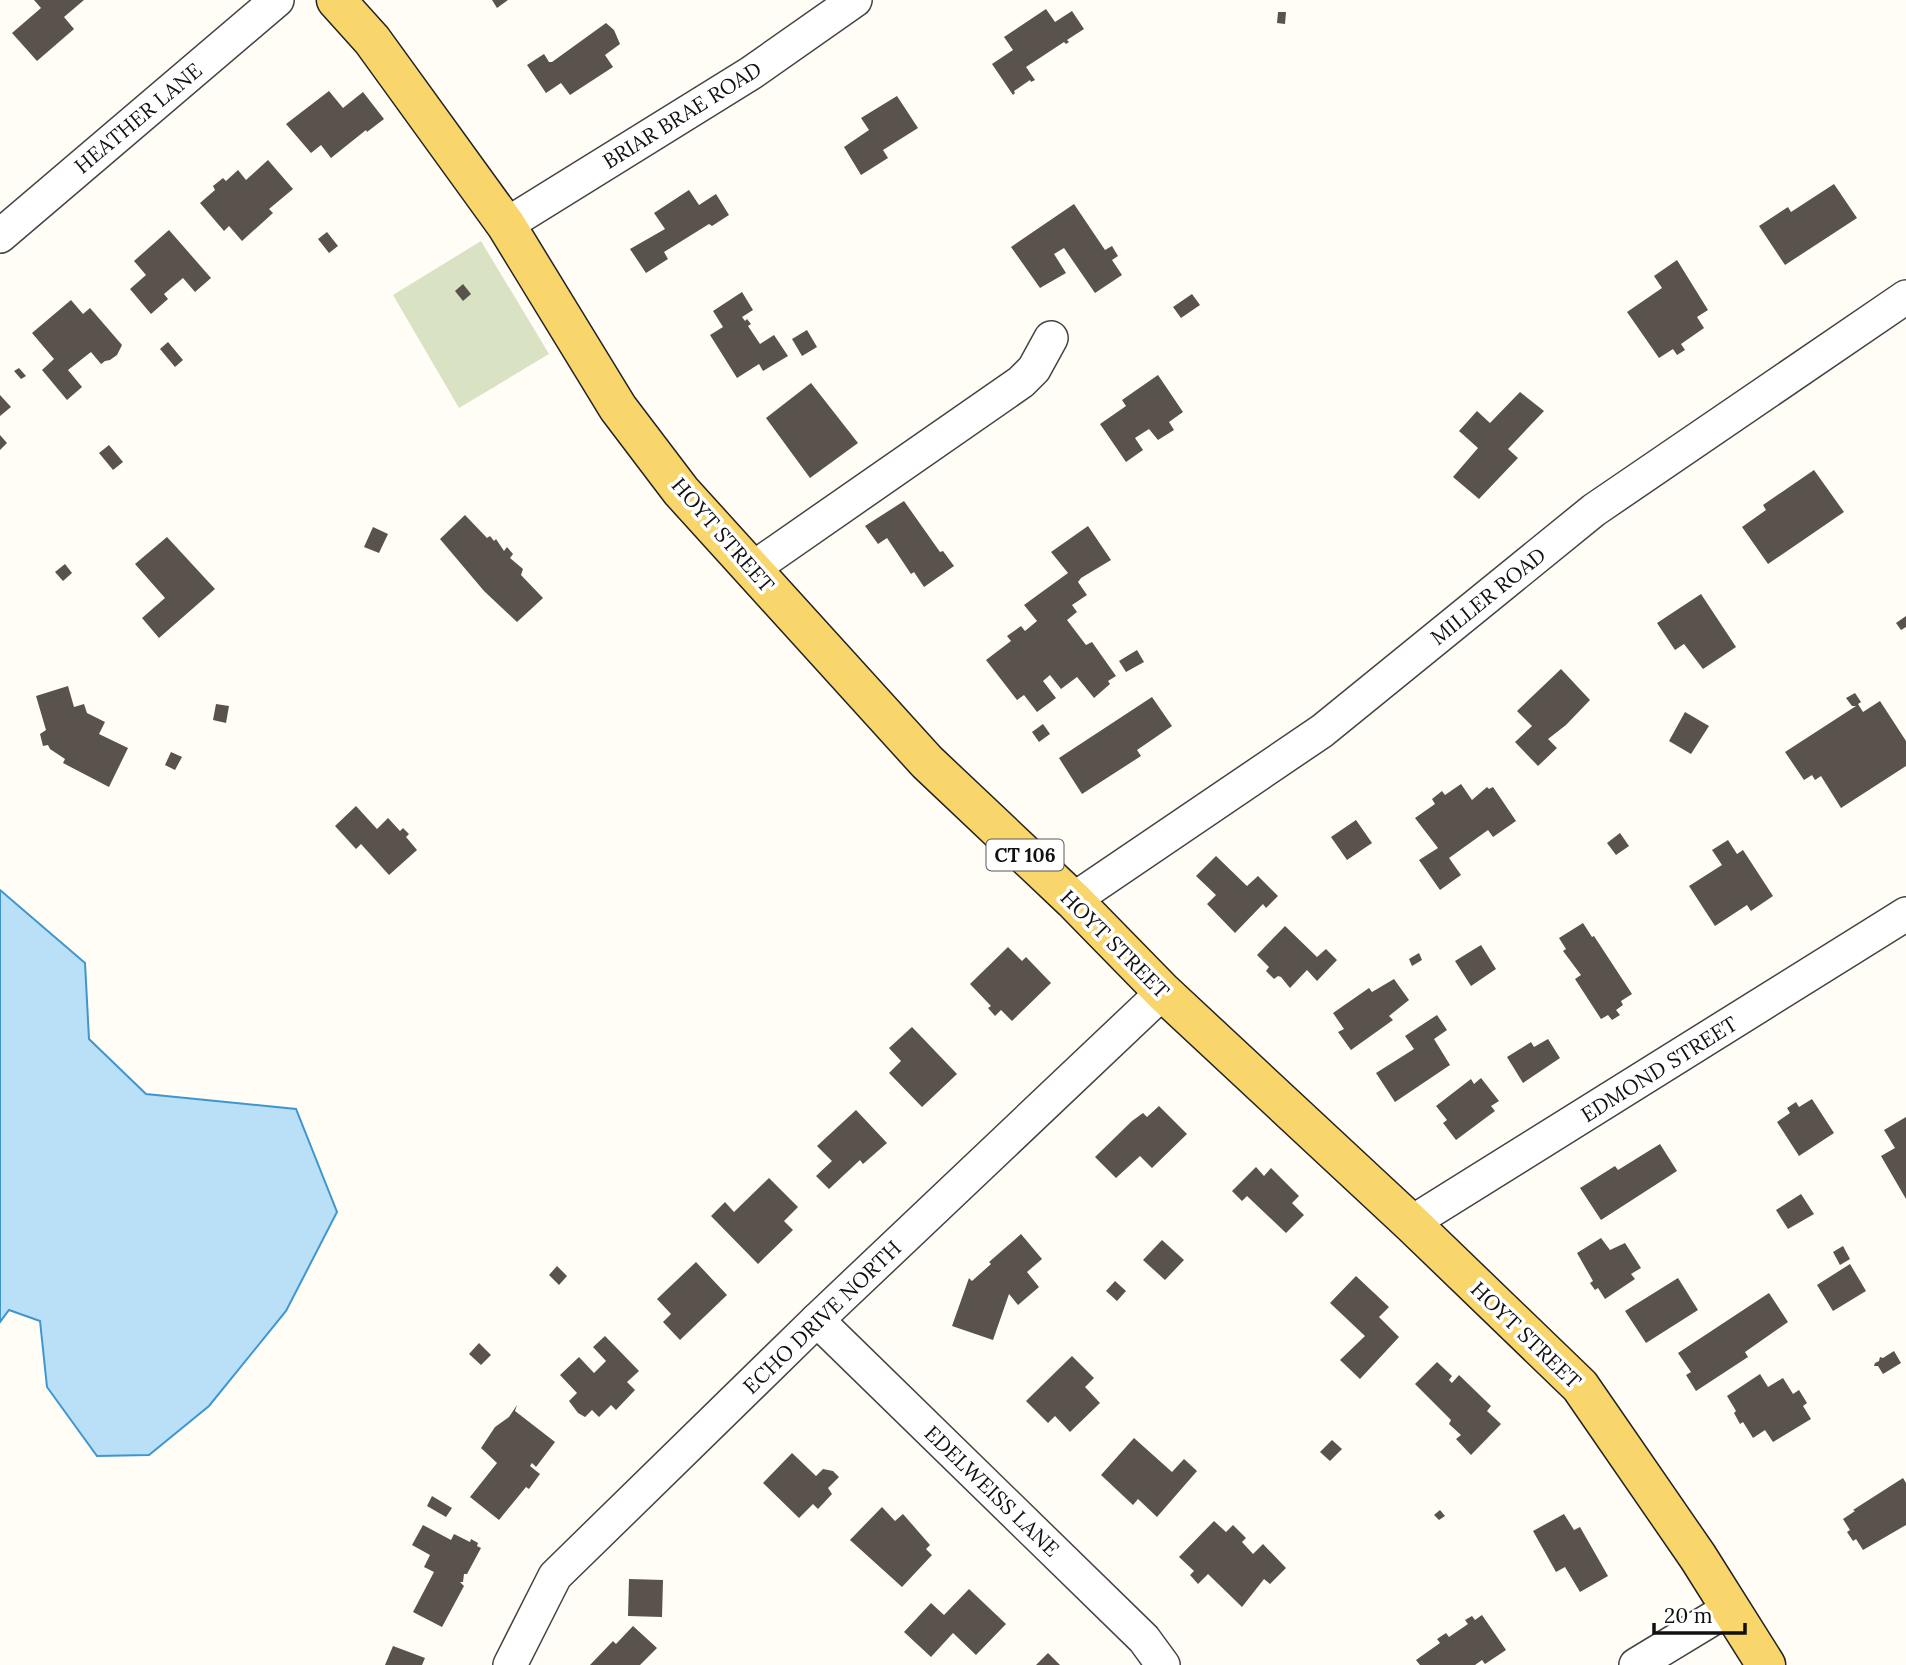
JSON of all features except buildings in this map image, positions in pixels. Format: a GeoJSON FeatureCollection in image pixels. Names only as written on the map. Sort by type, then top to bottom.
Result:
{"type":"FeatureCollection","features":[{"type":"Feature","properties":{"kind":"main road","name":"HOYT STREET"},"geometry":{"type":"LineString","coordinates":[[335,0],[372,40],[506,225],[618,408],[681,491],[927,762],[1073,900],[1163,992],[1411,1223],[1580,1386],[1698,1557],[1766,1665]]}},
{"type":"Feature","properties":{"kind":"street","name":"HEATHER LANE"},"geometry":{"type":"LineString","coordinates":[[0,236],[277,0]]}},
{"type":"Feature","properties":{"kind":"street","name":"BRIAR BRAE ROAD"},"geometry":{"type":"LineString","coordinates":[[506,225],[751,73],[855,0]]}},
{"type":"Feature","properties":{"kind":"street","name":"MILLER ROAD"},"geometry":{"type":"LineString","coordinates":[[1073,900],[1322,731],[1594,510],[1906,297]]}},
{"type":"Feature","properties":{"kind":"street"},"geometry":{"type":"LineString","coordinates":[[752,569],[1021,382],[1034,369],[1051,338]]}},
{"type":"Feature","properties":{"kind":"street","name":"EDMOND STREET"},"geometry":{"type":"LineString","coordinates":[[1411,1223],[1906,914]]}},
{"type":"Feature","properties":{"kind":"street","name":"ECHO DRIVE NORTH"},"geometry":{"type":"LineString","coordinates":[[510,1665],[555,1576],[817,1320],[1163,992]]}},
{"type":"Feature","properties":{"kind":"street","name":"EDELWEISS LANE"},"geometry":{"type":"LineString","coordinates":[[817,1320],[1144,1639],[1163,1665]]}},
{"type":"Feature","properties":{"kind":"street"},"geometry":{"type":"LineString","coordinates":[[1636,1665],[1730,1608]]}},
{"type":"Feature","properties":{"kind":"green space"},"geometry":{"type":"Polygon","coordinates":[[[481,241],[549,354],[459,408],[393,295],[481,241]]]}},
{"type":"Feature","properties":{"kind":"water"},"geometry":{"type":"Polygon","coordinates":[[[0,890],[85,963],[89,1039],[146,1094],[296,1109],[337,1212],[286,1311],[209,1406],[149,1455],[97,1456],[47,1387],[40,1321],[9,1310],[0,1322],[0,890]]]}}]}
